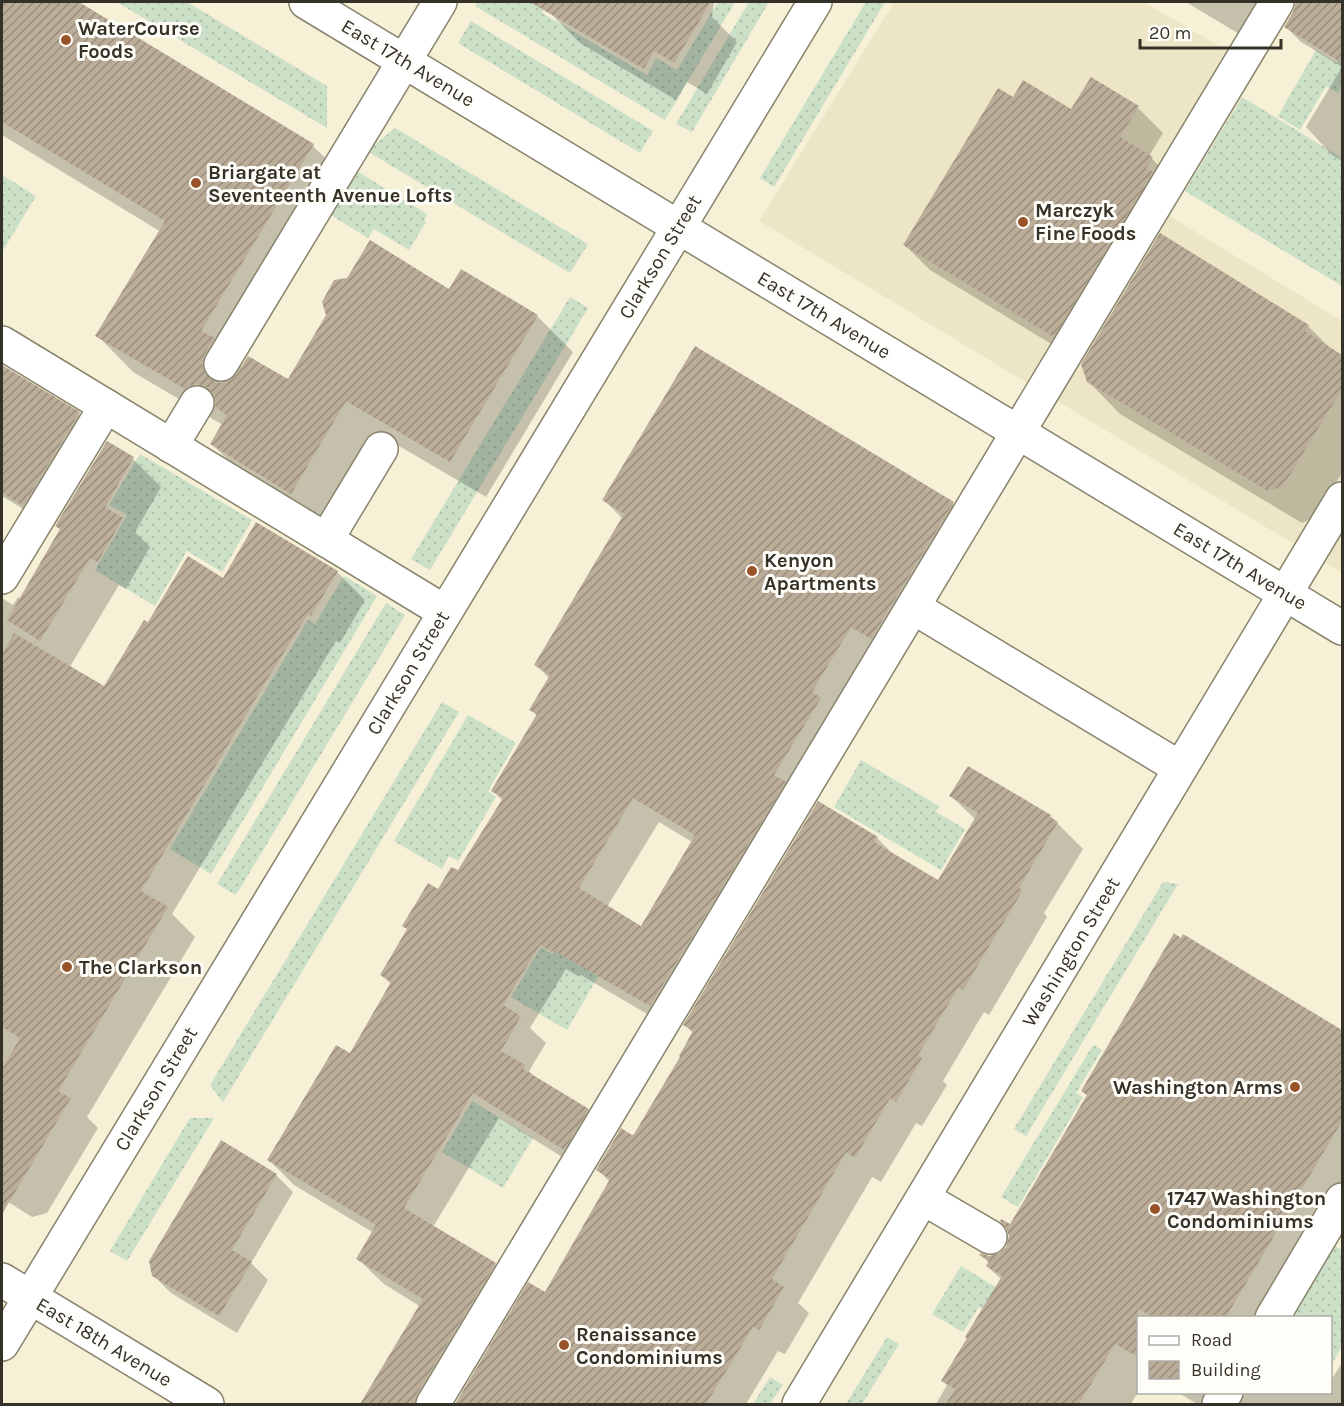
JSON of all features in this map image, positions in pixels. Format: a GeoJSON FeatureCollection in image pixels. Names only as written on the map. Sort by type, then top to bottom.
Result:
{"type":"FeatureCollection","features":[{"type":"Feature","properties":{"kind":"street"},"geometry":{"type":"LineString","coordinates":[[221,364],[440,2]]}},
{"type":"Feature","properties":{"kind":"street","name":"Clarkson Street"},"geometry":{"type":"LineString","coordinates":[[2,1344],[815,2]]}},
{"type":"Feature","properties":{"kind":"street"},"geometry":{"type":"LineString","coordinates":[[434,1404],[1277,2]]}},
{"type":"Feature","properties":{"kind":"street","name":"East 17th Avenue"},"geometry":{"type":"LineString","coordinates":[[326,7],[404,61],[1342,628]]}},
{"type":"Feature","properties":{"kind":"street"},"geometry":{"type":"LineString","coordinates":[[2,343],[445,612]]}},
{"type":"Feature","properties":{"kind":"street"},"geometry":{"type":"LineString","coordinates":[[171,446],[197,403]]}},
{"type":"Feature","properties":{"kind":"street"},"geometry":{"type":"LineString","coordinates":[[2,577],[106,406]]}},
{"type":"Feature","properties":{"kind":"street"},"geometry":{"type":"LineString","coordinates":[[326,540],[381,449]]}},
{"type":"Feature","properties":{"kind":"street","name":"Washington Street"},"geometry":{"type":"LineString","coordinates":[[799,1404],[1342,499]]}},
{"type":"Feature","properties":{"kind":"street"},"geometry":{"type":"LineString","coordinates":[[913,607],[1180,768]]}},
{"type":"Feature","properties":{"kind":"street"},"geometry":{"type":"LineString","coordinates":[[923,1198],[990,1237]]}},
{"type":"Feature","properties":{"kind":"street"},"geometry":{"type":"LineString","coordinates":[[1273,1316],[1342,1200]]}},
{"type":"Feature","properties":{"kind":"street","name":"East 18th Avenue"},"geometry":{"type":"LineString","coordinates":[[2,1280],[207,1404]]}},
{"type":"Feature","properties":{"kind":"shaded area"},"geometry":{"type":"Polygon","coordinates":[[[894,2],[1144,2],[1248,63],[1155,207],[1342,321],[1342,573],[759,221],[894,2]]]}},
{"type":"Feature","properties":{"kind":"green space"},"geometry":{"type":"Polygon","coordinates":[[[117,2],[187,2],[327,86],[327,128],[117,2]]]}},
{"type":"Feature","properties":{"kind":"green space"},"geometry":{"type":"Polygon","coordinates":[[[477,2],[547,3],[542,13],[647,75],[656,58],[677,70],[718,2],[735,2],[665,120],[475,6],[477,2]]]}},
{"type":"Feature","properties":{"kind":"green space"},"geometry":{"type":"Polygon","coordinates":[[[749,2],[769,2],[692,132],[676,124],[749,2]]]}},
{"type":"Feature","properties":{"kind":"green space"},"geometry":{"type":"Polygon","coordinates":[[[866,2],[885,2],[774,187],[760,178],[866,2]]]}},
{"type":"Feature","properties":{"kind":"green space"},"geometry":{"type":"Polygon","coordinates":[[[471,21],[653,131],[640,153],[458,43],[471,21]]]}},
{"type":"Feature","properties":{"kind":"green space"},"geometry":{"type":"Polygon","coordinates":[[[1316,50],[1337,63],[1342,55],[1342,85],[1338,93],[1326,86],[1300,130],[1278,116],[1316,50]]]}},
{"type":"Feature","properties":{"kind":"green space"},"geometry":{"type":"Polygon","coordinates":[[[1242,97],[1342,158],[1342,286],[1185,191],[1242,97]]]}},
{"type":"Feature","properties":{"kind":"green space"},"geometry":{"type":"Polygon","coordinates":[[[395,128],[588,244],[570,273],[367,151],[395,128]]]}},
{"type":"Feature","properties":{"kind":"green space"},"geometry":{"type":"Polygon","coordinates":[[[355,170],[427,214],[424,220],[426,222],[409,250],[374,229],[368,238],[329,214],[355,170]]]}},
{"type":"Feature","properties":{"kind":"green space"},"geometry":{"type":"Polygon","coordinates":[[[2,175],[36,196],[2,252],[2,175]]]}},
{"type":"Feature","properties":{"kind":"green space"},"geometry":{"type":"Polygon","coordinates":[[[570,297],[588,308],[430,570],[411,559],[570,297]]]}},
{"type":"Feature","properties":{"kind":"green space"},"geometry":{"type":"Polygon","coordinates":[[[140,454],[252,520],[222,572],[187,551],[155,606],[95,570],[127,515],[109,505],[140,454]]]}},
{"type":"Feature","properties":{"kind":"green space"},"geometry":{"type":"Polygon","coordinates":[[[344,576],[377,596],[211,874],[170,849],[308,620],[315,624],[344,576]]]}},
{"type":"Feature","properties":{"kind":"green space"},"geometry":{"type":"Polygon","coordinates":[[[386,603],[405,615],[236,895],[217,884],[386,603]]]}},
{"type":"Feature","properties":{"kind":"green space"},"geometry":{"type":"Polygon","coordinates":[[[442,702],[459,712],[223,1102],[210,1085],[442,702]]]}},
{"type":"Feature","properties":{"kind":"green space"},"geometry":{"type":"Polygon","coordinates":[[[468,715],[516,743],[488,791],[496,797],[458,861],[449,856],[442,869],[394,841],[468,715]]]}},
{"type":"Feature","properties":{"kind":"green space"},"geometry":{"type":"Polygon","coordinates":[[[861,760],[939,806],[936,812],[965,829],[941,870],[834,807],[861,760]]]}},
{"type":"Feature","properties":{"kind":"green space"},"geometry":{"type":"Polygon","coordinates":[[[1163,882],[1178,884],[1026,1136],[1014,1129],[1163,882]]]}},
{"type":"Feature","properties":{"kind":"green space"},"geometry":{"type":"Polygon","coordinates":[[[558,945],[599,975],[567,1030],[511,997],[541,947],[552,954],[558,945]]]}},
{"type":"Feature","properties":{"kind":"green space"},"geometry":{"type":"Polygon","coordinates":[[[1093,1045],[1102,1050],[1076,1093],[1083,1097],[1018,1207],[1001,1197],[1093,1045]]]}},
{"type":"Feature","properties":{"kind":"green space"},"geometry":{"type":"Polygon","coordinates":[[[472,1101],[533,1138],[503,1188],[442,1152],[472,1101]]]}},
{"type":"Feature","properties":{"kind":"green space"},"geometry":{"type":"Polygon","coordinates":[[[190,1118],[214,1118],[127,1261],[110,1251],[190,1118]]]}},
{"type":"Feature","properties":{"kind":"green space"},"geometry":{"type":"Polygon","coordinates":[[[1332,1244],[1342,1250],[1342,1346],[1332,1364],[1332,1316],[1289,1316],[1332,1244]]]}},
{"type":"Feature","properties":{"kind":"green space"},"geometry":{"type":"Polygon","coordinates":[[[961,1266],[1004,1292],[991,1313],[979,1307],[963,1332],[932,1314],[961,1266]]]}},
{"type":"Feature","properties":{"kind":"green space"},"geometry":{"type":"Polygon","coordinates":[[[887,1337],[899,1344],[862,1404],[846,1404],[887,1337]]]}},
{"type":"Feature","properties":{"kind":"green space"},"geometry":{"type":"Polygon","coordinates":[[[770,1377],[783,1385],[770,1404],[753,1404],[770,1377]]]}},
{"type":"Feature","properties":{"kind":"building"},"geometry":{"type":"Polygon","coordinates":[[[2,2],[79,2],[314,144],[201,331],[215,338],[202,363],[205,374],[212,380],[221,383],[231,380],[248,356],[288,379],[326,315],[322,302],[334,280],[347,278],[370,240],[449,289],[461,269],[538,315],[450,462],[346,401],[291,494],[210,444],[227,415],[215,407],[214,394],[207,387],[197,384],[185,389],[95,336],[165,221],[2,122],[2,2]]]}},
{"type":"Feature","properties":{"kind":"building"},"geometry":{"type":"Polygon","coordinates":[[[530,2],[711,2],[674,63],[654,51],[644,69],[530,2]]]}},
{"type":"Feature","properties":{"kind":"building"},"geometry":{"type":"Polygon","coordinates":[[[1296,2],[1342,2],[1342,63],[1284,27],[1296,2]]]}},
{"type":"Feature","properties":{"kind":"building"},"geometry":{"type":"Polygon","coordinates":[[[1091,77],[1139,106],[1120,137],[1153,157],[1146,169],[1153,172],[1054,337],[903,245],[998,88],[1013,97],[1023,80],[1071,109],[1091,77]]]}},
{"type":"Feature","properties":{"kind":"building"},"geometry":{"type":"Polygon","coordinates":[[[1160,233],[1309,325],[1305,331],[1342,355],[1342,389],[1283,486],[1268,491],[1087,382],[1081,364],[1160,233]]]}},
{"type":"Feature","properties":{"kind":"building"},"geometry":{"type":"Polygon","coordinates":[[[695,346],[954,502],[871,639],[851,627],[812,692],[821,698],[774,775],[786,782],[650,1006],[553,950],[552,952],[540,945],[503,1005],[521,1016],[501,1051],[525,1065],[523,1069],[589,1109],[564,1150],[473,1093],[404,1208],[496,1263],[417,1394],[414,1404],[360,1404],[423,1299],[356,1259],[376,1225],[267,1160],[336,1045],[350,1053],[391,982],[380,975],[407,929],[402,926],[428,883],[438,889],[451,867],[458,870],[503,798],[491,791],[537,714],[529,710],[550,675],[534,665],[624,514],[602,500],[695,346]],[[633,798],[579,888],[641,926],[695,835],[633,798]]]}},
{"type":"Feature","properties":{"kind":"building"},"geometry":{"type":"Polygon","coordinates":[[[2,365],[80,412],[23,506],[2,493],[2,365]]]}},
{"type":"Feature","properties":{"kind":"building"},"geometry":{"type":"Polygon","coordinates":[[[107,441],[134,457],[105,507],[123,518],[98,562],[90,558],[40,641],[7,620],[60,529],[55,526],[107,441]]]}},
{"type":"Feature","properties":{"kind":"building"},"geometry":{"type":"Polygon","coordinates":[[[256,522],[338,571],[311,616],[308,614],[265,683],[141,891],[168,907],[58,1091],[71,1098],[2,1214],[2,1069],[20,1038],[2,1027],[2,655],[14,633],[104,686],[144,620],[148,622],[188,556],[223,578],[256,522]]]}},
{"type":"Feature","properties":{"kind":"building"},"geometry":{"type":"Polygon","coordinates":[[[968,766],[1051,815],[1050,817],[1058,822],[1019,888],[1023,890],[963,990],[958,988],[918,1055],[922,1058],[896,1102],[890,1098],[855,1158],[846,1152],[772,1279],[784,1287],[759,1330],[753,1327],[706,1404],[455,1404],[528,1282],[545,1292],[610,1179],[596,1170],[621,1128],[634,1134],[693,1031],[683,1025],[818,801],[878,837],[874,842],[938,880],[978,813],[949,796],[968,766]]]}},
{"type":"Feature","properties":{"kind":"building"},"geometry":{"type":"Polygon","coordinates":[[[1174,933],[1181,938],[1183,934],[1342,1030],[1342,1121],[1227,1316],[1151,1316],[1138,1309],[1137,1356],[1115,1344],[1079,1404],[946,1404],[955,1389],[941,1381],[1002,1276],[986,1266],[989,1261],[979,1255],[981,1253],[989,1256],[999,1253],[1006,1247],[1009,1236],[1000,1221],[1001,1219],[1010,1224],[1087,1095],[1081,1091],[1174,933]]]}},
{"type":"Feature","properties":{"kind":"building"},"geometry":{"type":"Polygon","coordinates":[[[221,1140],[277,1174],[232,1250],[252,1262],[219,1316],[152,1276],[149,1261],[221,1140]]]}},
{"type":"Feature","properties":{"kind":"place","name":"WaterCourse Foods"},"geometry":{"type":"Point","coordinates":[66,40]}},
{"type":"Feature","properties":{"kind":"place","name":"Briargate at Seventeenth Avenue Lofts"},"geometry":{"type":"Point","coordinates":[196,183]}},
{"type":"Feature","properties":{"kind":"place","name":"Marczyk Fine Foods"},"geometry":{"type":"Point","coordinates":[1023,222]}},
{"type":"Feature","properties":{"kind":"place","name":"Kenyon Apartments"},"geometry":{"type":"Point","coordinates":[752,571]}},
{"type":"Feature","properties":{"kind":"place","name":"The Clarkson"},"geometry":{"type":"Point","coordinates":[67,967]}},
{"type":"Feature","properties":{"kind":"place","name":"Washington Arms"},"geometry":{"type":"Point","coordinates":[1295,1087]}},
{"type":"Feature","properties":{"kind":"place","name":"1747 Washington Condominiums"},"geometry":{"type":"Point","coordinates":[1155,1209]}},
{"type":"Feature","properties":{"kind":"place","name":"Renaissance Condominiums"},"geometry":{"type":"Point","coordinates":[564,1345]}}]}
